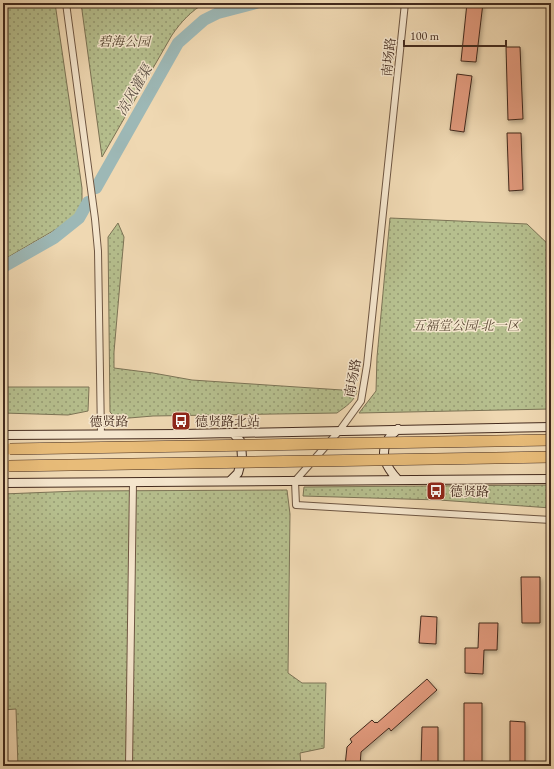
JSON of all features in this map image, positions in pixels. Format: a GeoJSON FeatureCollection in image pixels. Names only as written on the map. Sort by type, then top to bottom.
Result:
{"type":"FeatureCollection","features":[{"type":"Feature","properties":{"kind":"highway","name":"德贤路"},"geometry":{"type":"LineString","coordinates":[[10,449],[551,440]]}},
{"type":"Feature","properties":{"kind":"highway"},"geometry":{"type":"LineString","coordinates":[[9,466],[551,457]]}},
{"type":"Feature","properties":{"kind":"street"},"geometry":{"type":"LineString","coordinates":[[66,3],[98,251],[101,435]]}},
{"type":"Feature","properties":{"kind":"street","name":"南场路"},"geometry":{"type":"LineString","coordinates":[[295,481],[340,430],[361,401],[367,365],[405,3]]}},
{"type":"Feature","properties":{"kind":"street","name":"德贤路"},"geometry":{"type":"LineString","coordinates":[[3,435],[101,435],[551,427]]}},
{"type":"Feature","properties":{"kind":"street"},"geometry":{"type":"LineString","coordinates":[[398,429],[389,438],[384,449],[384,462],[398,480]]}},
{"type":"Feature","properties":{"kind":"street"},"geometry":{"type":"LineString","coordinates":[[230,481],[238,473],[242,458],[241,442],[233,433]]}},
{"type":"Feature","properties":{"kind":"street"},"geometry":{"type":"LineString","coordinates":[[3,483],[551,479]]}},
{"type":"Feature","properties":{"kind":"street"},"geometry":{"type":"LineString","coordinates":[[295,481],[296,505],[551,520]]}},
{"type":"Feature","properties":{"kind":"street"},"geometry":{"type":"LineString","coordinates":[[129,766],[133,482]]}},
{"type":"Feature","properties":{"kind":"green space"},"geometry":{"type":"Polygon","coordinates":[[[3,3],[55,3],[82,188],[82,202],[76,215],[65,224],[3,260],[3,3]]]}},
{"type":"Feature","properties":{"kind":"green space","name":"碧海公园"},"geometry":{"type":"Polygon","coordinates":[[[81,3],[205,3],[187,17],[172,35],[102,157],[81,3]]]}},
{"type":"Feature","properties":{"kind":"green space","name":"五福堂公园-北一区"},"geometry":{"type":"Polygon","coordinates":[[[390,218],[527,224],[551,247],[551,409],[359,413],[376,391],[377,357],[390,218]]]}},
{"type":"Feature","properties":{"kind":"green space"},"geometry":{"type":"Polygon","coordinates":[[[118,223],[124,237],[114,352],[114,368],[192,380],[357,391],[354,398],[337,413],[153,416],[117,419],[110,412],[108,237],[118,223]]]}},
{"type":"Feature","properties":{"kind":"green space"},"geometry":{"type":"Polygon","coordinates":[[[3,387],[89,387],[88,411],[68,415],[3,413],[3,387]]]}},
{"type":"Feature","properties":{"kind":"green space"},"geometry":{"type":"Polygon","coordinates":[[[551,485],[551,508],[439,500],[303,496],[304,487],[551,485]]]}},
{"type":"Feature","properties":{"kind":"green space"},"geometry":{"type":"Polygon","coordinates":[[[287,490],[290,514],[288,673],[302,683],[326,683],[324,748],[300,753],[301,766],[18,766],[16,709],[3,710],[3,494],[78,491],[287,490]]]}},
{"type":"Feature","properties":{"kind":"building"},"geometry":{"type":"Polygon","coordinates":[[[467,3],[483,3],[476,62],[461,61],[467,3]]]}},
{"type":"Feature","properties":{"kind":"building"},"geometry":{"type":"Polygon","coordinates":[[[506,47],[520,47],[523,119],[508,120],[506,47]]]}},
{"type":"Feature","properties":{"kind":"building"},"geometry":{"type":"Polygon","coordinates":[[[457,74],[472,76],[464,132],[450,130],[457,74]]]}},
{"type":"Feature","properties":{"kind":"building"},"geometry":{"type":"Polygon","coordinates":[[[507,133],[521,133],[523,190],[509,191],[507,133]]]}},
{"type":"Feature","properties":{"kind":"building"},"geometry":{"type":"Polygon","coordinates":[[[521,577],[540,577],[540,623],[522,623],[521,577]]]}},
{"type":"Feature","properties":{"kind":"building"},"geometry":{"type":"Polygon","coordinates":[[[421,616],[437,617],[436,644],[419,643],[421,616]]]}},
{"type":"Feature","properties":{"kind":"building"},"geometry":{"type":"Polygon","coordinates":[[[479,623],[498,623],[497,650],[484,650],[483,674],[465,673],[465,648],[478,648],[479,623]]]}},
{"type":"Feature","properties":{"kind":"building"},"geometry":{"type":"Polygon","coordinates":[[[427,679],[437,690],[391,731],[389,728],[361,752],[360,766],[345,766],[347,747],[352,742],[350,739],[372,720],[377,723],[427,679]]]}},
{"type":"Feature","properties":{"kind":"building"},"geometry":{"type":"Polygon","coordinates":[[[464,703],[482,703],[482,766],[464,766],[464,703]]]}},
{"type":"Feature","properties":{"kind":"building"},"geometry":{"type":"Polygon","coordinates":[[[510,721],[525,722],[525,766],[510,766],[510,721]]]}},
{"type":"Feature","properties":{"kind":"building"},"geometry":{"type":"Polygon","coordinates":[[[422,727],[438,727],[438,766],[421,766],[422,727]]]}},
{"type":"Feature","properties":{"kind":"waterway","name":"凉风灌渠"},"geometry":{"type":"LineString","coordinates":[[96,188],[178,43],[204,20],[218,13],[256,3]]}},
{"type":"Feature","properties":{"kind":"waterway"},"geometry":{"type":"LineString","coordinates":[[3,267],[54,238],[79,218],[88,202]]}},
{"type":"Feature","properties":{"kind":"place","name":"德贤路北站"},"geometry":{"type":"Point","coordinates":[181,421]}},
{"type":"Feature","properties":{"kind":"place","name":"德贤路"},"geometry":{"type":"Point","coordinates":[436,491]}}]}
